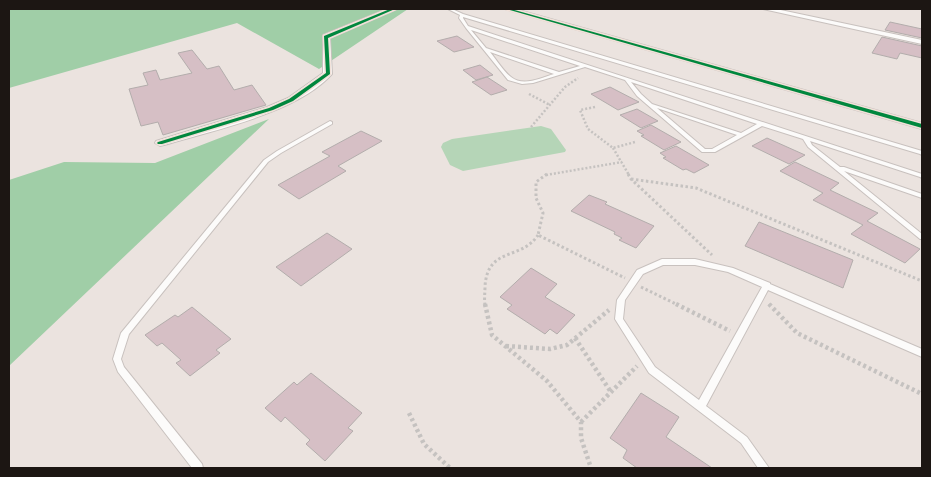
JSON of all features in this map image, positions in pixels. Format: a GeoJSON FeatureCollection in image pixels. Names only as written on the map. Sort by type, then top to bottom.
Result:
{"type":"FeatureCollection","features":[{"type":"Feature","properties":{"kind":"street"},"geometry":{"type":"LineString","coordinates":[[160,143],[271,109],[291,100],[328,74],[326,37],[393,9]]}},
{"type":"Feature","properties":{"kind":"street"},"geometry":{"type":"LineString","coordinates":[[508,9],[922,126]]}},
{"type":"Feature","properties":{"kind":"street"},"geometry":{"type":"LineString","coordinates":[[767,9],[922,42]]}},
{"type":"Feature","properties":{"kind":"lane"},"geometry":{"type":"LineString","coordinates":[[450,9],[462,15],[922,154]]}},
{"type":"Feature","properties":{"kind":"lane"},"geometry":{"type":"LineString","coordinates":[[462,15],[461,18],[467,27],[510,79],[522,83],[533,82],[584,66]]}},
{"type":"Feature","properties":{"kind":"lane"},"geometry":{"type":"LineString","coordinates":[[467,27],[922,176]]}},
{"type":"Feature","properties":{"kind":"lane"},"geometry":{"type":"LineString","coordinates":[[484,49],[559,74]]}},
{"type":"Feature","properties":{"kind":"lane"},"geometry":{"type":"LineString","coordinates":[[627,80],[648,104],[704,151],[713,151],[761,124]]}},
{"type":"Feature","properties":{"kind":"lane"},"geometry":{"type":"LineString","coordinates":[[648,104],[742,135]]}},
{"type":"Feature","properties":{"kind":"lane"},"geometry":{"type":"LineString","coordinates":[[198,468],[121,368],[117,359],[125,333],[266,161],[278,152],[330,123]]}},
{"type":"Feature","properties":{"kind":"lane"},"geometry":{"type":"LineString","coordinates":[[805,138],[810,146],[837,166],[922,237]]}},
{"type":"Feature","properties":{"kind":"lane"},"geometry":{"type":"LineString","coordinates":[[837,166],[922,196]]}},
{"type":"Feature","properties":{"kind":"lane"},"geometry":{"type":"LineString","coordinates":[[764,468],[744,440],[652,370],[619,319],[620,300],[640,272],[662,262],[695,262],[730,270],[922,353]]}},
{"type":"Feature","properties":{"kind":"lane"},"geometry":{"type":"LineString","coordinates":[[701,406],[767,286]]}},
{"type":"Feature","properties":{"kind":"path"},"geometry":{"type":"LineString","coordinates":[[531,127],[565,87],[591,69]]}},
{"type":"Feature","properties":{"kind":"path"},"geometry":{"type":"LineString","coordinates":[[529,94],[550,104]]}},
{"type":"Feature","properties":{"kind":"path"},"geometry":{"type":"LineString","coordinates":[[595,107],[580,110],[588,129],[613,148],[631,179],[730,270]]}},
{"type":"Feature","properties":{"kind":"path"},"geometry":{"type":"LineString","coordinates":[[613,148],[635,142]]}},
{"type":"Feature","properties":{"kind":"path"},"geometry":{"type":"LineString","coordinates":[[591,468],[582,438],[581,422],[547,381],[492,335],[484,300],[486,273],[495,260],[532,244],[538,235],[543,213],[534,192],[536,182],[548,173],[622,162]]}},
{"type":"Feature","properties":{"kind":"path"},"geometry":{"type":"LineString","coordinates":[[631,179],[696,188],[922,281]]}},
{"type":"Feature","properties":{"kind":"path"},"geometry":{"type":"LineString","coordinates":[[538,235],[739,336]]}},
{"type":"Feature","properties":{"kind":"path"},"geometry":{"type":"LineString","coordinates":[[761,297],[797,333],[922,394]]}},
{"type":"Feature","properties":{"kind":"path"},"geometry":{"type":"LineString","coordinates":[[504,346],[550,349],[567,345],[620,300]]}},
{"type":"Feature","properties":{"kind":"path"},"geometry":{"type":"LineString","coordinates":[[575,338],[611,392]]}},
{"type":"Feature","properties":{"kind":"path"},"geometry":{"type":"LineString","coordinates":[[581,422],[645,358]]}},
{"type":"Feature","properties":{"kind":"path"},"geometry":{"type":"LineString","coordinates":[[409,414],[424,444],[450,468]]}},
{"type":"Feature","properties":{"kind":"green space"},"geometry":{"type":"Polygon","coordinates":[[[9,9],[408,9],[319,69],[237,23],[9,88],[9,9]]]}},
{"type":"Feature","properties":{"kind":"green space"},"geometry":{"type":"Polygon","coordinates":[[[269,119],[9,366],[9,180],[64,162],[155,163],[269,119]]]}},
{"type":"Feature","properties":{"kind":"green space"},"geometry":{"type":"Polygon","coordinates":[[[541,126],[551,129],[566,150],[565,152],[463,171],[450,165],[441,147],[443,143],[452,139],[541,126]]]}},
{"type":"Feature","properties":{"kind":"building"},"geometry":{"type":"Polygon","coordinates":[[[890,22],[922,29],[922,38],[885,30],[890,22]]]}},
{"type":"Feature","properties":{"kind":"building"},"geometry":{"type":"Polygon","coordinates":[[[457,36],[474,47],[454,52],[437,41],[457,36]]]}},
{"type":"Feature","properties":{"kind":"building"},"geometry":{"type":"Polygon","coordinates":[[[882,37],[922,46],[922,58],[900,53],[897,59],[872,53],[882,37]]]}},
{"type":"Feature","properties":{"kind":"building"},"geometry":{"type":"Polygon","coordinates":[[[192,50],[207,69],[219,66],[234,90],[252,85],[266,105],[163,135],[158,122],[141,126],[129,89],[148,85],[143,73],[156,70],[160,80],[192,73],[178,53],[192,50]]]}},
{"type":"Feature","properties":{"kind":"building"},"geometry":{"type":"Polygon","coordinates":[[[480,65],[493,75],[476,80],[463,70],[480,65]]]}},
{"type":"Feature","properties":{"kind":"building"},"geometry":{"type":"Polygon","coordinates":[[[487,77],[507,90],[491,95],[472,82],[487,77]]]}},
{"type":"Feature","properties":{"kind":"building"},"geometry":{"type":"Polygon","coordinates":[[[610,87],[639,102],[618,110],[591,94],[610,87]]]}},
{"type":"Feature","properties":{"kind":"building"},"geometry":{"type":"Polygon","coordinates":[[[637,109],[658,121],[641,128],[620,115],[637,109]]]}},
{"type":"Feature","properties":{"kind":"building"},"geometry":{"type":"Polygon","coordinates":[[[651,125],[681,142],[664,150],[641,136],[644,135],[637,131],[651,125]]]}},
{"type":"Feature","properties":{"kind":"building"},"geometry":{"type":"Polygon","coordinates":[[[361,131],[382,141],[338,166],[346,171],[299,199],[278,185],[330,156],[322,152],[361,131]]]}},
{"type":"Feature","properties":{"kind":"building"},"geometry":{"type":"Polygon","coordinates":[[[767,138],[805,155],[789,164],[752,146],[767,138]]]}},
{"type":"Feature","properties":{"kind":"building"},"geometry":{"type":"Polygon","coordinates":[[[676,146],[709,165],[694,173],[686,169],[683,170],[663,158],[666,157],[660,153],[676,146]]]}},
{"type":"Feature","properties":{"kind":"building"},"geometry":{"type":"Polygon","coordinates":[[[795,162],[839,183],[830,190],[878,213],[867,221],[920,249],[905,263],[851,234],[863,225],[813,200],[823,193],[780,171],[795,162]]]}},
{"type":"Feature","properties":{"kind":"building"},"geometry":{"type":"Polygon","coordinates":[[[589,195],[654,226],[636,248],[619,240],[622,238],[614,234],[615,232],[571,211],[589,195]]]}},
{"type":"Feature","properties":{"kind":"building"},"geometry":{"type":"Polygon","coordinates":[[[759,222],[853,260],[843,288],[745,246],[759,222]]]}},
{"type":"Feature","properties":{"kind":"building"},"geometry":{"type":"Polygon","coordinates":[[[327,233],[352,249],[301,286],[276,267],[327,233]]]}},
{"type":"Feature","properties":{"kind":"building"},"geometry":{"type":"Polygon","coordinates":[[[531,268],[557,284],[545,297],[575,315],[557,334],[550,329],[545,334],[507,309],[512,305],[500,297],[531,268]]]}},
{"type":"Feature","properties":{"kind":"building"},"geometry":{"type":"Polygon","coordinates":[[[192,307],[231,339],[216,350],[220,353],[190,376],[176,363],[181,360],[162,343],[157,346],[145,335],[175,315],[178,317],[192,307]]]}},
{"type":"Feature","properties":{"kind":"building"},"geometry":{"type":"Polygon","coordinates":[[[311,373],[362,413],[348,428],[353,431],[325,461],[306,444],[310,440],[285,417],[281,422],[265,408],[294,382],[297,385],[311,373]]]}},
{"type":"Feature","properties":{"kind":"building"},"geometry":{"type":"Polygon","coordinates":[[[641,393],[679,417],[666,437],[712,468],[637,468],[623,458],[627,450],[610,438],[641,393]]]}},
{"type":"Feature","properties":{"kind":"cycle path"},"geometry":{"type":"LineString","coordinates":[[160,143],[271,109],[291,100],[328,74],[326,37],[393,9]]}},
{"type":"Feature","properties":{"kind":"cycle path"},"geometry":{"type":"LineString","coordinates":[[508,9],[922,126]]}}]}
